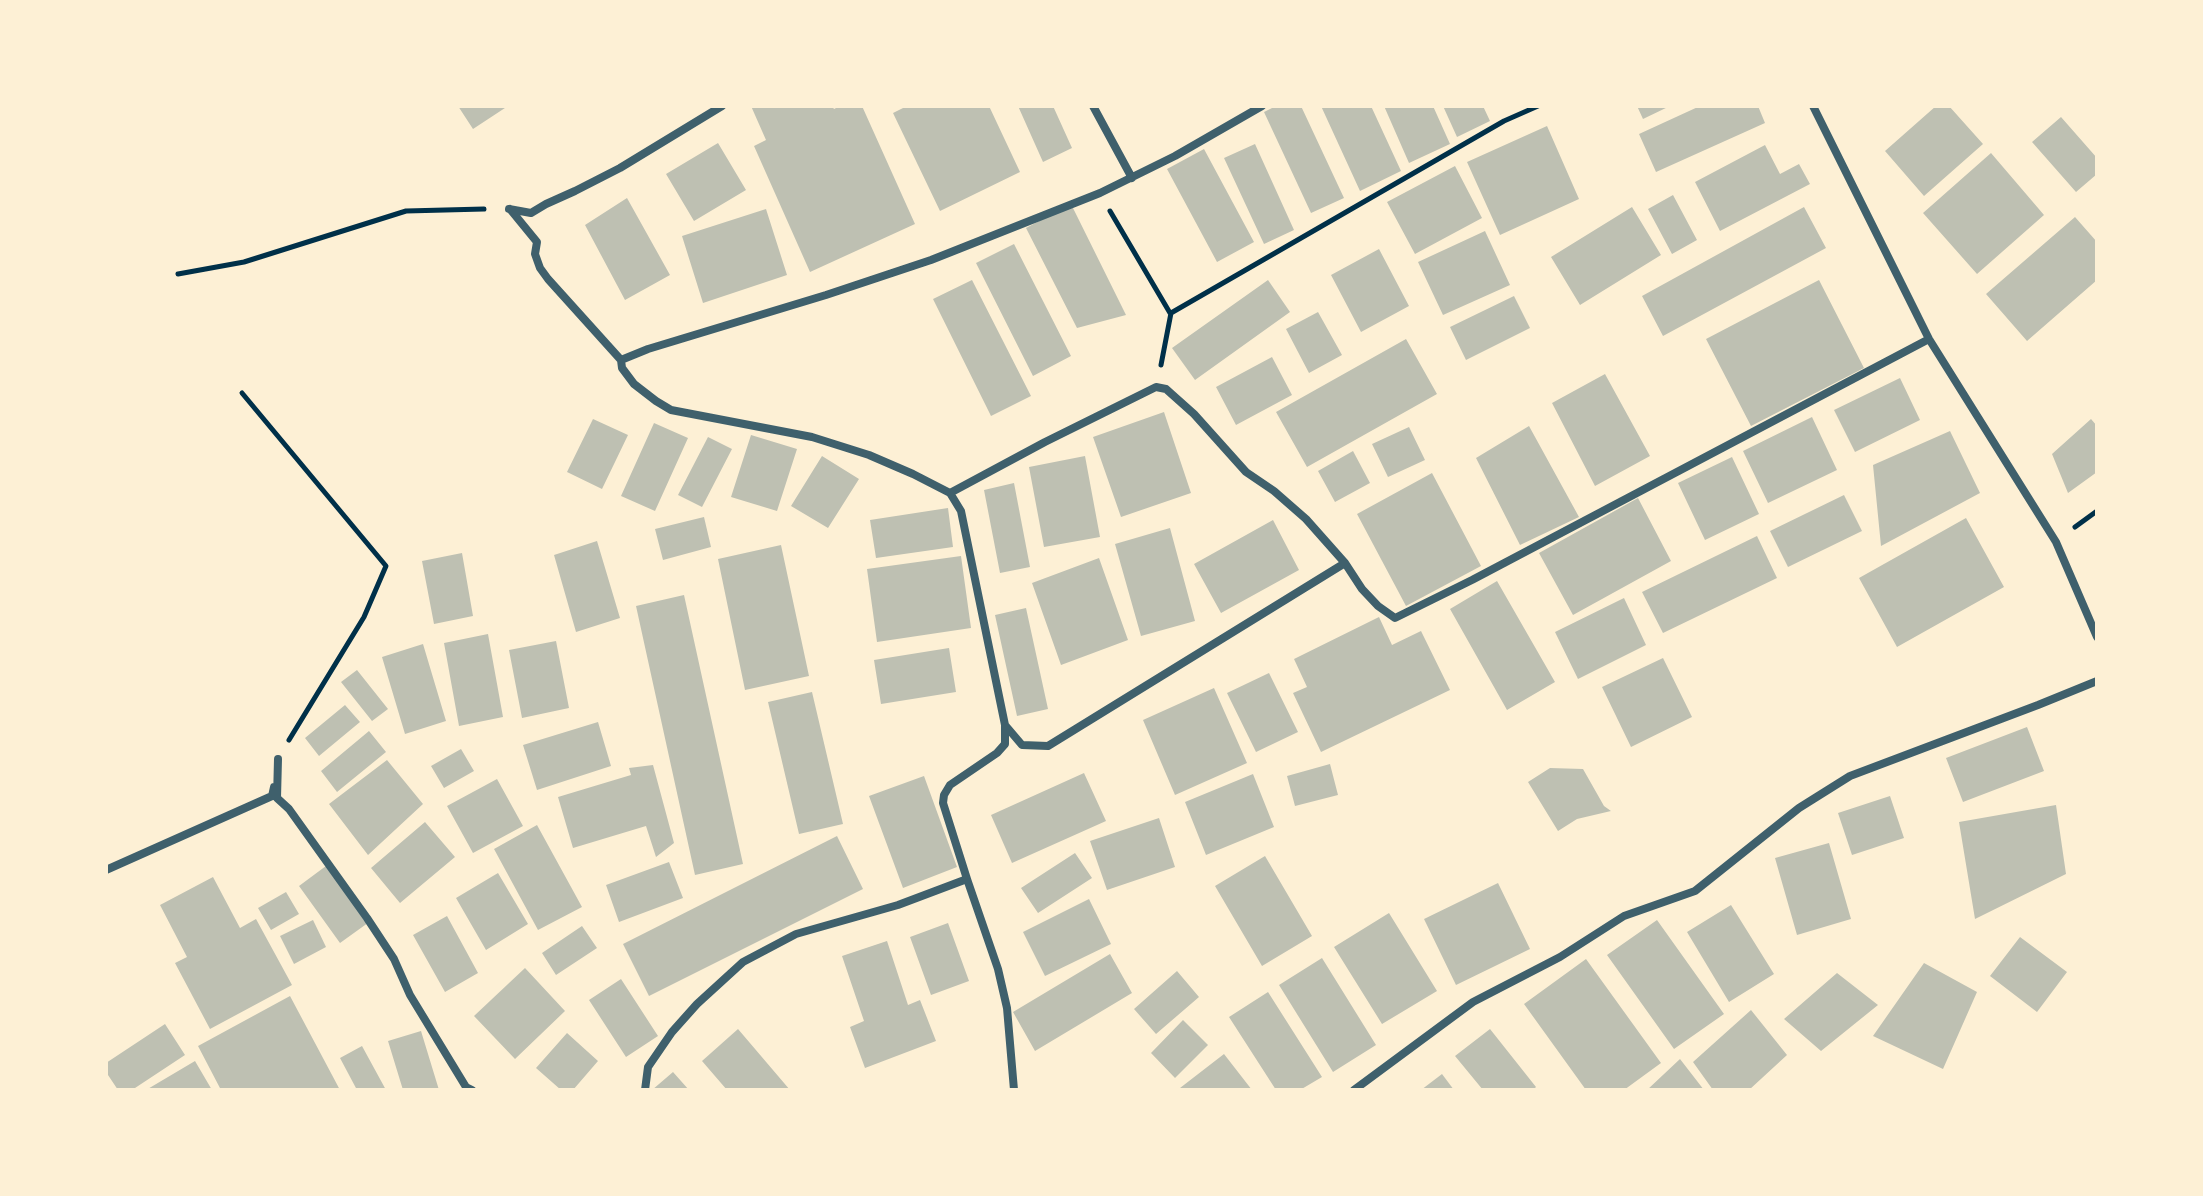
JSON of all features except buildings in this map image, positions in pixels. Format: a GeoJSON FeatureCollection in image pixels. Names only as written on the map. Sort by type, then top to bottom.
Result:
{"type":"FeatureCollection","features":[{"type":"Feature","properties":{"kind":"street"},"geometry":{"type":"LineString","coordinates":[[509,209],[531,213],[620,168],[722,106]]}},
{"type":"Feature","properties":{"kind":"street"},"geometry":{"type":"LineString","coordinates":[[1093,106],[1132,178]]}},
{"type":"Feature","properties":{"kind":"street"},"geometry":{"type":"LineString","coordinates":[[621,360],[931,260],[1100,193],[1175,156],[1262,106]]}},
{"type":"Feature","properties":{"kind":"street"},"geometry":{"type":"LineString","coordinates":[[1813,106],[1929,339],[2056,542],[2097,637]]}},
{"type":"Feature","properties":{"kind":"street"},"geometry":{"type":"LineString","coordinates":[[509,209],[537,242],[535,254],[548,279],[621,360],[623,372],[656,401],[671,410],[812,437],[869,455],[950,493],[961,511],[1005,725],[1005,744],[997,753],[950,785],[943,803],[1001,982],[1007,1008],[1014,1090]]}},
{"type":"Feature","properties":{"kind":"street"},"geometry":{"type":"LineString","coordinates":[[950,493],[1156,387],[1166,389],[1194,414],[1246,472],[1306,519],[1345,563],[1362,589],[1395,618],[1929,339]]}},
{"type":"Feature","properties":{"kind":"street"},"geometry":{"type":"LineString","coordinates":[[1005,725],[1022,745],[1048,746],[1345,563]]}},
{"type":"Feature","properties":{"kind":"street"},"geometry":{"type":"LineString","coordinates":[[1354,1090],[1473,1002],[1560,957],[1624,916],[1695,891],[1799,808],[1850,776],[2097,681]]}},
{"type":"Feature","properties":{"kind":"street"},"geometry":{"type":"LineString","coordinates":[[106,870],[272,796],[278,759]]}},
{"type":"Feature","properties":{"kind":"street"},"geometry":{"type":"LineString","coordinates":[[278,759],[277,798],[289,809],[367,918],[394,959],[410,995],[466,1087],[472,1090]]}},
{"type":"Feature","properties":{"kind":"street"},"geometry":{"type":"LineString","coordinates":[[645,1090],[648,1067],[672,1032],[743,962],[796,934],[898,905],[967,879]]}},
{"type":"Feature","properties":{"kind":"path"},"geometry":{"type":"LineString","coordinates":[[1171,313],[1504,121],[1538,106]]}},
{"type":"Feature","properties":{"kind":"path"},"geometry":{"type":"LineString","coordinates":[[1100,193],[1171,313],[1156,387]]}},
{"type":"Feature","properties":{"kind":"path"},"geometry":{"type":"LineString","coordinates":[[178,274],[244,262],[406,211],[509,209]]}},
{"type":"Feature","properties":{"kind":"path"},"geometry":{"type":"LineString","coordinates":[[242,393],[386,566],[364,617],[278,759]]}}]}
